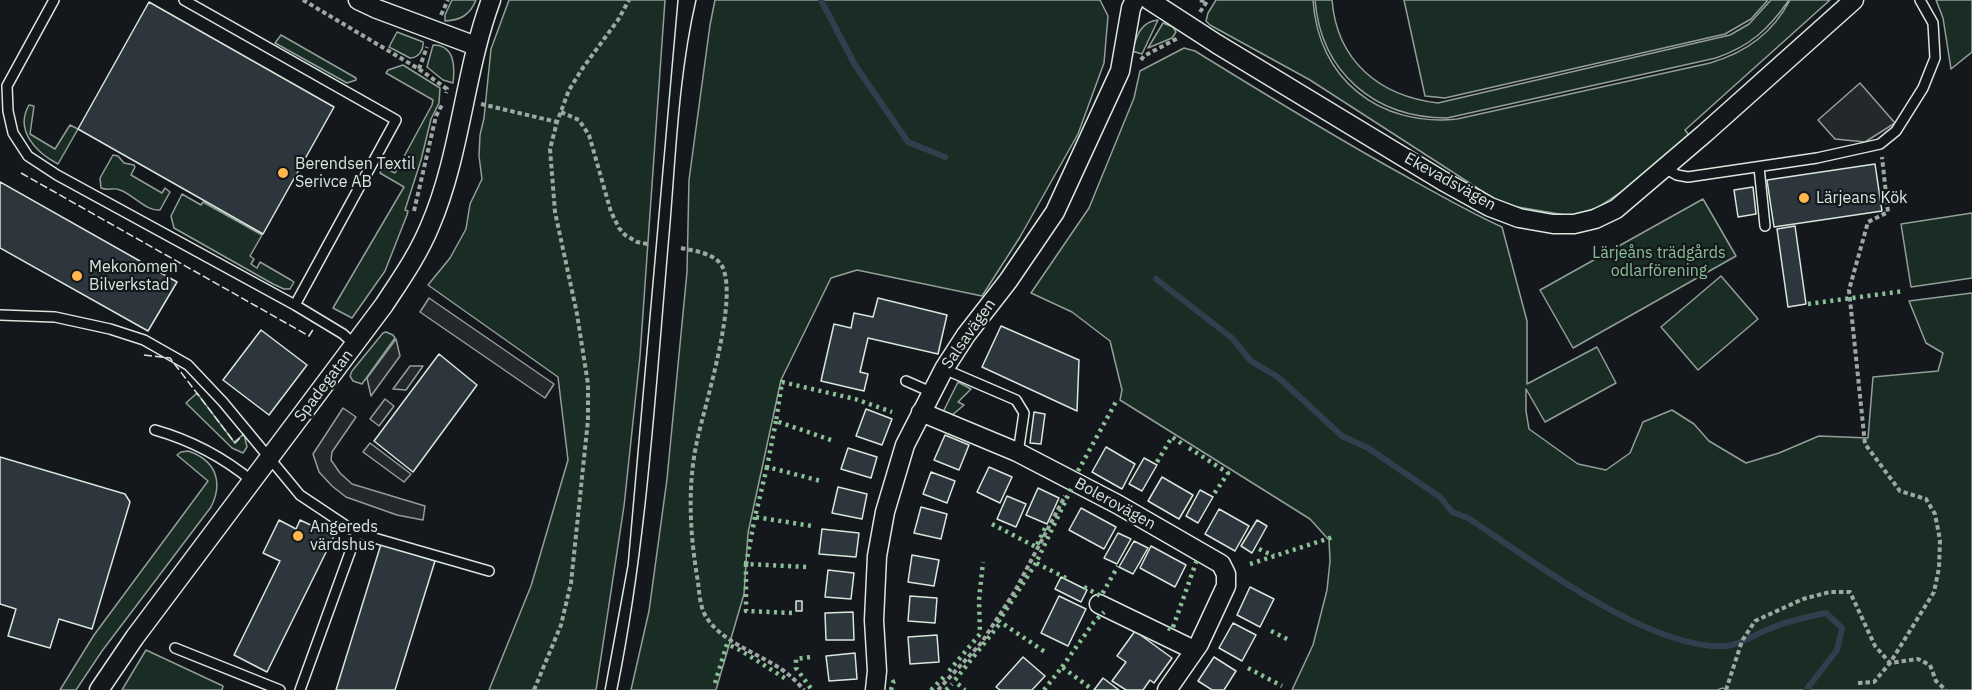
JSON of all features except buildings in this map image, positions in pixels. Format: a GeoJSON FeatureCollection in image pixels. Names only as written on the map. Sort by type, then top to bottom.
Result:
{"type":"FeatureCollection","features":[{"type":"Feature","properties":{"kind":"street"},"geometry":{"type":"LineString","coordinates":[[358,0],[379,4],[477,46]]}},
{"type":"Feature","properties":{"kind":"street","name":"Spadegatan"},"geometry":{"type":"LineString","coordinates":[[99,690],[135,637],[355,345],[415,258],[431,225],[458,133],[477,46],[491,0]]}},
{"type":"Feature","properties":{"kind":"street","name":"Salsavägen"},"geometry":{"type":"LineString","coordinates":[[875,690],[877,671],[874,620],[877,556],[896,470],[905,444],[944,369],[1055,212],[1120,71],[1131,8],[1135,0]]}},
{"type":"Feature","properties":{"kind":"street","name":"Ekevadsvägen"},"geometry":{"type":"LineString","coordinates":[[1149,0],[1217,44],[1443,181],[1490,207],[1519,218],[1553,224],[1574,224],[1595,219],[1616,209],[1854,0]]}},
{"type":"Feature","properties":{"kind":"street","name":"Bolerovägen"},"geometry":{"type":"LineString","coordinates":[[921,412],[1018,453],[1073,481],[1221,564],[1226,574],[1226,586],[1194,650],[1167,690]]}},
{"type":"Feature","properties":{"kind":"street"},"geometry":{"type":"LineString","coordinates":[[1099,604],[1194,650]]}},
{"type":"Feature","properties":{"kind":"lane"},"geometry":{"type":"LineString","coordinates":[[54,0],[7,86],[8,111],[13,133],[28,156],[57,175],[295,305],[343,334],[355,345]]}},
{"type":"Feature","properties":{"kind":"lane"},"geometry":{"type":"LineString","coordinates":[[184,0],[396,120],[295,305]]}},
{"type":"Feature","properties":{"kind":"lane"},"geometry":{"type":"LineString","coordinates":[[1665,168],[1677,175],[1688,177],[1838,154],[1880,144],[1896,131],[1907,114],[1923,88],[1935,58],[1933,23],[1920,0]]}},
{"type":"Feature","properties":{"kind":"lane"},"geometry":{"type":"LineString","coordinates":[[1759,167],[1765,226]]}},
{"type":"Feature","properties":{"kind":"lane"},"geometry":{"type":"LineString","coordinates":[[0,315],[55,317],[110,329],[144,340],[188,365],[270,457],[300,495],[357,533],[489,571]]}},
{"type":"Feature","properties":{"kind":"lane"},"geometry":{"type":"LineString","coordinates":[[944,369],[1016,400],[1024,413],[1018,453]]}},
{"type":"Feature","properties":{"kind":"lane"},"geometry":{"type":"LineString","coordinates":[[906,381],[932,392]]}},
{"type":"Feature","properties":{"kind":"lane"},"geometry":{"type":"LineString","coordinates":[[154,430],[182,437],[240,471],[252,482]]}},
{"type":"Feature","properties":{"kind":"lane"},"geometry":{"type":"LineString","coordinates":[[300,690],[357,533]]}},
{"type":"Feature","properties":{"kind":"lane"},"geometry":{"type":"LineString","coordinates":[[175,648],[280,690]]}},
{"type":"Feature","properties":{"kind":"path"},"geometry":{"type":"LineString","coordinates":[[303,0],[419,69],[447,89],[443,105],[436,116],[413,214]]}},
{"type":"Feature","properties":{"kind":"path"},"geometry":{"type":"LineString","coordinates":[[534,690],[561,625],[571,583],[588,420],[588,384],[577,314],[555,212],[550,149],[569,90],[618,20],[629,0]]}},
{"type":"Feature","properties":{"kind":"path"},"geometry":{"type":"LineString","coordinates":[[1200,0],[1206,2],[1208,0]]}},
{"type":"Feature","properties":{"kind":"path"},"geometry":{"type":"LineString","coordinates":[[481,104],[557,122]]}},
{"type":"Feature","properties":{"kind":"path"},"geometry":{"type":"LineString","coordinates":[[561,112],[579,120],[589,135],[611,212],[619,228],[625,235],[637,242],[648,244]]}},
{"type":"Feature","properties":{"kind":"path"},"geometry":{"type":"LineString","coordinates":[[1858,683],[1874,682],[1890,663],[1934,592],[1939,568],[1940,540],[1935,514],[1926,499],[1900,490],[1865,444],[1849,290],[1868,222],[1888,212],[1880,144]]}},
{"type":"Feature","properties":{"kind":"path"},"geometry":{"type":"LineString","coordinates":[[681,248],[705,253],[714,258],[722,265],[727,288],[717,356],[694,458],[691,503],[693,553],[703,610],[718,630],[792,676],[804,690]]}},
{"type":"Feature","properties":{"kind":"path"},"geometry":{"type":"LineString","coordinates":[[938,690],[982,642],[1015,591],[1073,481]]}},
{"type":"Feature","properties":{"kind":"path"},"geometry":{"type":"LineString","coordinates":[[1726,690],[1742,641],[1755,621],[1803,599],[1830,592],[1850,592],[1875,646],[1890,663]]}},
{"type":"Feature","properties":{"kind":"path"},"geometry":{"type":"LineString","coordinates":[[1890,663],[1918,659],[1930,664],[1936,681],[1946,690]]}},
{"type":"Feature","properties":{"kind":"green space"},"geometry":{"type":"Polygon","coordinates":[[[452,0],[476,0],[464,16],[445,21],[445,15],[452,0]]]}},
{"type":"Feature","properties":{"kind":"green space"},"geometry":{"type":"Polygon","coordinates":[[[509,0],[665,0],[640,356],[624,506],[596,690],[489,690],[531,586],[568,460],[558,377],[428,285],[450,258],[466,229],[470,204],[482,179],[479,156],[480,135],[484,118],[491,49],[509,0]]]}},
{"type":"Feature","properties":{"kind":"green space"},"geometry":{"type":"Polygon","coordinates":[[[715,0],[1100,0],[1108,16],[1104,63],[1078,134],[1020,237],[982,296],[857,270],[831,278],[781,380],[748,533],[744,594],[716,690],[631,690],[649,611],[667,479],[687,272],[689,180],[715,0]]]}},
{"type":"Feature","properties":{"kind":"green space"},"geometry":{"type":"Polygon","coordinates":[[[1216,0],[1313,0],[1317,28],[1327,53],[1340,74],[1358,92],[1378,106],[1402,115],[1429,119],[1457,119],[1723,59],[1757,40],[1775,22],[1790,0],[1830,0],[1685,130],[1689,135],[1636,182],[1597,208],[1565,215],[1499,202],[1310,80],[1210,25],[1206,21],[1216,0]]]}},
{"type":"Feature","properties":{"kind":"green space"},"geometry":{"type":"Polygon","coordinates":[[[1315,0],[1332,0],[1342,41],[1352,58],[1365,72],[1397,93],[1438,103],[1730,35],[1749,24],[1771,0],[1789,0],[1774,20],[1757,36],[1739,48],[1716,58],[1447,118],[1421,116],[1397,110],[1375,100],[1356,86],[1340,69],[1328,49],[1319,26],[1315,0]]]}},
{"type":"Feature","properties":{"kind":"green space"},"geometry":{"type":"Polygon","coordinates":[[[1404,0],[1768,0],[1751,19],[1725,34],[1445,98],[1425,96],[1404,0]]]}},
{"type":"Feature","properties":{"kind":"green space"},"geometry":{"type":"Polygon","coordinates":[[[1936,0],[1972,0],[1972,52],[1951,69],[1943,18],[1936,0]]]}},
{"type":"Feature","properties":{"kind":"green space"},"geometry":{"type":"Polygon","coordinates":[[[1158,20],[1142,54],[1132,51],[1143,27],[1158,20]]]}},
{"type":"Feature","properties":{"kind":"green space"},"geometry":{"type":"Polygon","coordinates":[[[1163,23],[1173,27],[1176,32],[1172,38],[1148,48],[1163,23]]]}},
{"type":"Feature","properties":{"kind":"green space"},"geometry":{"type":"Polygon","coordinates":[[[397,32],[423,42],[422,50],[418,55],[410,58],[389,47],[397,32]]]}},
{"type":"Feature","properties":{"kind":"green space"},"geometry":{"type":"Polygon","coordinates":[[[281,35],[356,80],[347,83],[275,43],[281,35]]]}},
{"type":"Feature","properties":{"kind":"green space"},"geometry":{"type":"Polygon","coordinates":[[[433,45],[440,46],[450,53],[454,70],[453,83],[443,80],[427,67],[433,45]]]}},
{"type":"Feature","properties":{"kind":"green space"},"geometry":{"type":"Polygon","coordinates":[[[1184,48],[1195,51],[1374,159],[1502,227],[1527,321],[1527,384],[1597,347],[1616,383],[1545,422],[1526,389],[1529,429],[1578,464],[1606,470],[1630,453],[1643,422],[1672,410],[1694,424],[1709,441],[1746,463],[1779,453],[1819,436],[1868,438],[1873,377],[1938,371],[1943,353],[1926,343],[1909,301],[1972,293],[1972,690],[1726,690],[1723,688],[1717,690],[1292,690],[1313,645],[1327,590],[1330,561],[1329,540],[1310,519],[1120,400],[1122,390],[1110,341],[1072,312],[1031,293],[1089,208],[1134,98],[1140,71],[1184,48]]]}},
{"type":"Feature","properties":{"kind":"green space"},"geometry":{"type":"Polygon","coordinates":[[[403,65],[440,88],[439,103],[431,119],[405,210],[408,211],[407,215],[385,271],[352,318],[333,308],[404,187],[380,173],[383,167],[395,173],[432,105],[433,100],[386,73],[388,70],[403,65]]]}},
{"type":"Feature","properties":{"kind":"green space"},"geometry":{"type":"Polygon","coordinates":[[[29,105],[34,106],[30,134],[55,149],[70,125],[78,129],[58,164],[42,154],[26,132],[25,115],[29,105]]]}},
{"type":"Feature","properties":{"kind":"green space"},"geometry":{"type":"Polygon","coordinates":[[[113,155],[118,156],[124,163],[134,165],[131,175],[162,193],[165,188],[170,192],[160,210],[149,208],[120,190],[101,188],[100,178],[113,155]]]}},
{"type":"Feature","properties":{"kind":"green space"},"geometry":{"type":"Polygon","coordinates":[[[182,194],[201,205],[203,202],[262,235],[250,256],[254,259],[251,264],[257,268],[260,262],[291,280],[294,282],[290,289],[273,284],[174,228],[171,216],[182,194]]]}},
{"type":"Feature","properties":{"kind":"green space","name":"Lärjeåns trädgårds odlarförening"},"geometry":{"type":"Polygon","coordinates":[[[1703,199],[1736,256],[1573,348],[1540,290],[1703,199]]]}},
{"type":"Feature","properties":{"kind":"green space"},"geometry":{"type":"Polygon","coordinates":[[[1972,213],[1972,278],[1911,287],[1901,224],[1972,213]]]}},
{"type":"Feature","properties":{"kind":"green space"},"geometry":{"type":"Polygon","coordinates":[[[1721,276],[1758,319],[1698,370],[1661,327],[1721,276]]]}},
{"type":"Feature","properties":{"kind":"green space"},"geometry":{"type":"Polygon","coordinates":[[[386,332],[395,338],[362,384],[353,381],[350,376],[352,371],[386,332]]]}},
{"type":"Feature","properties":{"kind":"green space"},"geometry":{"type":"Polygon","coordinates":[[[958,382],[971,389],[958,402],[964,405],[951,416],[943,412],[958,382]]]}},
{"type":"Feature","properties":{"kind":"green space"},"geometry":{"type":"Polygon","coordinates":[[[197,393],[234,442],[244,434],[247,447],[243,453],[232,448],[186,403],[197,393]]]}},
{"type":"Feature","properties":{"kind":"green space"},"geometry":{"type":"Polygon","coordinates":[[[188,451],[211,466],[217,480],[217,489],[211,507],[102,651],[76,690],[60,690],[94,635],[208,481],[177,455],[188,451]]]}},
{"type":"Feature","properties":{"kind":"green space"},"geometry":{"type":"Polygon","coordinates":[[[146,650],[223,686],[222,690],[122,690],[146,650]]]}},
{"type":"Feature","properties":{"kind":"shaded area"},"geometry":{"type":"Polygon","coordinates":[[[1860,83],[1895,123],[1865,142],[1835,139],[1818,120],[1860,83]]]}},
{"type":"Feature","properties":{"kind":"shaded area"},"geometry":{"type":"Polygon","coordinates":[[[429,298],[554,384],[545,398],[420,312],[429,298]]]}},
{"type":"Feature","properties":{"kind":"shaded area"},"geometry":{"type":"Polygon","coordinates":[[[396,339],[400,356],[371,396],[367,378],[396,339]]]}},
{"type":"Feature","properties":{"kind":"shaded area"},"geometry":{"type":"Polygon","coordinates":[[[410,366],[423,366],[406,390],[393,389],[410,366]]]}},
{"type":"Feature","properties":{"kind":"shaded area"},"geometry":{"type":"Polygon","coordinates":[[[385,399],[394,406],[379,426],[370,419],[385,399]]]}},
{"type":"Feature","properties":{"kind":"shaded area"},"geometry":{"type":"Polygon","coordinates":[[[343,408],[356,417],[332,452],[331,460],[340,473],[352,484],[425,506],[423,520],[397,515],[346,497],[319,472],[313,454],[343,408]]]}},
{"type":"Feature","properties":{"kind":"shaded area"},"geometry":{"type":"Polygon","coordinates":[[[370,443],[411,474],[404,482],[363,452],[370,443]]]}},
{"type":"Feature","properties":{"kind":"waterway"},"geometry":{"type":"LineString","coordinates":[[821,0],[855,65],[908,142],[945,157]]}},
{"type":"Feature","properties":{"kind":"waterway"},"geometry":{"type":"LineString","coordinates":[[1156,279],[1232,338],[1251,361],[1278,377],[1342,436],[1368,448],[1440,497],[1452,512],[1468,518],[1592,600],[1628,619],[1663,634],[1696,644],[1726,646],[1743,642],[1783,624],[1826,613],[1842,628],[1837,650],[1806,690]]}},
{"type":"Feature","properties":{"kind":"tram line"},"geometry":{"type":"LineString","coordinates":[[605,690],[628,565],[678,0]]}},
{"type":"Feature","properties":{"kind":"tram line"},"geometry":{"type":"LineString","coordinates":[[617,690],[628,632],[644,517],[679,112],[696,0]]}},
{"type":"Feature","properties":{"kind":"hedge"},"geometry":{"type":"LineString","coordinates":[[1808,304],[1904,291]]}},
{"type":"Feature","properties":{"kind":"hedge"},"geometry":{"type":"LineString","coordinates":[[831,440],[776,421],[782,382],[855,399],[892,412]]}},
{"type":"Feature","properties":{"kind":"hedge"},"geometry":{"type":"LineString","coordinates":[[1078,471],[1117,400]]}},
{"type":"Feature","properties":{"kind":"hedge"},"geometry":{"type":"LineString","coordinates":[[776,421],[767,467],[821,481]]}},
{"type":"Feature","properties":{"kind":"hedge"},"geometry":{"type":"LineString","coordinates":[[1157,462],[1172,437],[1185,446]]}},
{"type":"Feature","properties":{"kind":"hedge"},"geometry":{"type":"LineString","coordinates":[[1189,448],[1228,473],[1214,494]]}},
{"type":"Feature","properties":{"kind":"hedge"},"geometry":{"type":"LineString","coordinates":[[767,467],[755,517],[812,526]]}},
{"type":"Feature","properties":{"kind":"hedge"},"geometry":{"type":"LineString","coordinates":[[1066,578],[1036,563],[1072,487]]}},
{"type":"Feature","properties":{"kind":"hedge"},"geometry":{"type":"LineString","coordinates":[[755,517],[746,564],[807,567]]}},
{"type":"Feature","properties":{"kind":"hedge"},"geometry":{"type":"LineString","coordinates":[[992,524],[1036,547],[1045,528]]}},
{"type":"Feature","properties":{"kind":"hedge"},"geometry":{"type":"LineString","coordinates":[[1250,564],[1333,537]]}},
{"type":"Feature","properties":{"kind":"hedge"},"geometry":{"type":"LineString","coordinates":[[1259,549],[1274,556]]}},
{"type":"Feature","properties":{"kind":"hedge"},"geometry":{"type":"LineString","coordinates":[[1168,628],[1172,630],[1198,557]]}},
{"type":"Feature","properties":{"kind":"hedge"},"geometry":{"type":"LineString","coordinates":[[949,671],[980,634],[979,600],[983,562]]}},
{"type":"Feature","properties":{"kind":"hedge"},"geometry":{"type":"LineString","coordinates":[[1036,563],[999,621],[1045,652]]}},
{"type":"Feature","properties":{"kind":"hedge"},"geometry":{"type":"LineString","coordinates":[[746,564],[746,611],[793,613]]}},
{"type":"Feature","properties":{"kind":"hedge"},"geometry":{"type":"LineString","coordinates":[[1084,587],[1101,596],[1118,566]]}},
{"type":"Feature","properties":{"kind":"hedge"},"geometry":{"type":"LineString","coordinates":[[1062,667],[1094,622],[1104,612]]}},
{"type":"Feature","properties":{"kind":"hedge"},"geometry":{"type":"LineString","coordinates":[[955,680],[1001,622]]}},
{"type":"Feature","properties":{"kind":"hedge"},"geometry":{"type":"LineString","coordinates":[[1271,631],[1291,641]]}},
{"type":"Feature","properties":{"kind":"hedge"},"geometry":{"type":"LineString","coordinates":[[715,683],[727,644],[786,679]]}},
{"type":"Feature","properties":{"kind":"hedge"},"geometry":{"type":"LineString","coordinates":[[810,657],[796,659],[796,668],[812,690]]}},
{"type":"Feature","properties":{"kind":"hedge"},"geometry":{"type":"LineString","coordinates":[[1044,690],[1062,667],[1093,690]]}},
{"type":"Feature","properties":{"kind":"hedge"},"geometry":{"type":"LineString","coordinates":[[1248,668],[1282,686]]}},
{"type":"Feature","properties":{"kind":"hedge"},"geometry":{"type":"LineString","coordinates":[[931,690],[944,677]]}},
{"type":"Feature","properties":{"kind":"hedge"},"geometry":{"type":"LineString","coordinates":[[891,690],[893,682],[898,680]]}},
{"type":"Feature","properties":{"kind":"hedge"},"geometry":{"type":"LineString","coordinates":[[946,690],[952,684]]}},
{"type":"Feature","properties":{"kind":"hedge"},"geometry":{"type":"LineString","coordinates":[[958,684],[965,690]]}},
{"type":"Feature","properties":{"kind":"fence"},"geometry":{"type":"LineString","coordinates":[[21,173],[309,336],[314,328]]}},
{"type":"Feature","properties":{"kind":"fence"},"geometry":{"type":"LineString","coordinates":[[144,355],[170,358],[235,443],[244,434]]}},
{"type":"Feature","properties":{"kind":"place","name":"Berendsen Textil Serivce AB"},"geometry":{"type":"Point","coordinates":[283,173]}},
{"type":"Feature","properties":{"kind":"place","name":"Lärjeans Kök"},"geometry":{"type":"Point","coordinates":[1804,198]}},
{"type":"Feature","properties":{"kind":"place","name":"Mekonomen Bilverkstad"},"geometry":{"type":"Point","coordinates":[77,276]}},
{"type":"Feature","properties":{"kind":"place","name":"Angereds värdshus"},"geometry":{"type":"Point","coordinates":[298,536]}}]}
